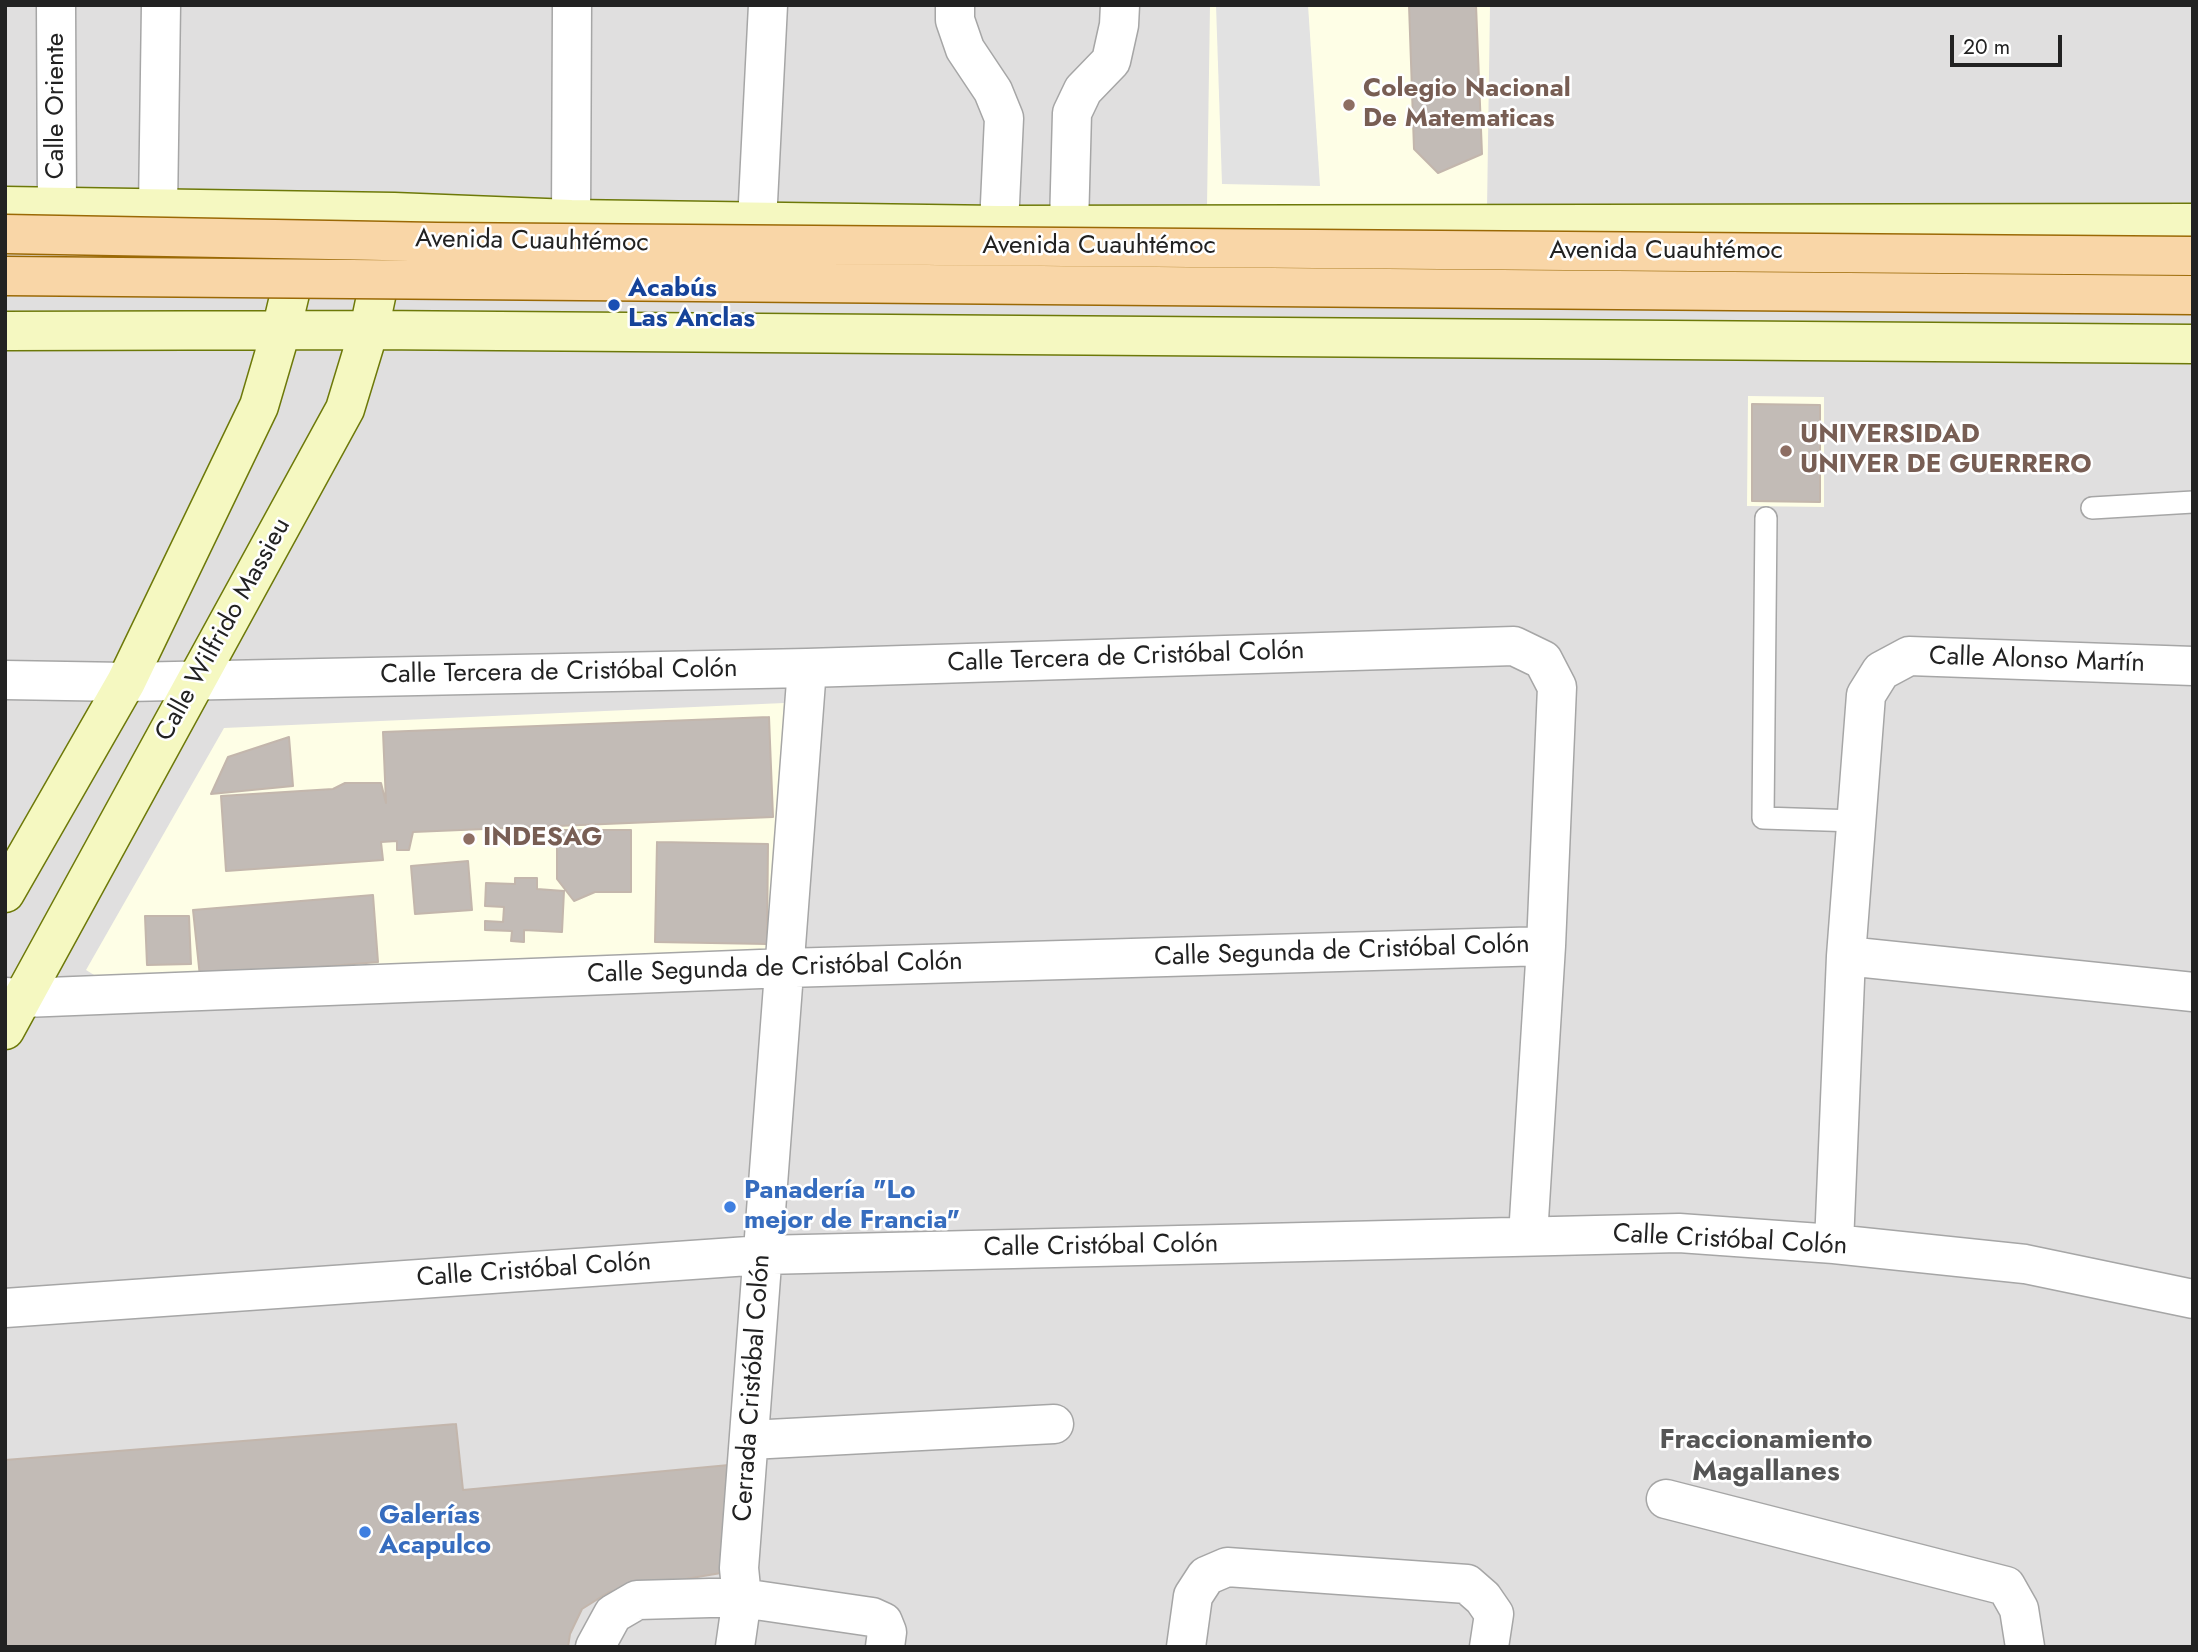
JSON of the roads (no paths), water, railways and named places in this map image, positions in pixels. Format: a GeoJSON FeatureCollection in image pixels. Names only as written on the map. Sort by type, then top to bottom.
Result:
{"type":"FeatureCollection","features":[{"type":"Feature","properties":{"kind":"main road","name":"Avenida Cuauhtémoc"},"geometry":{"type":"LineString","coordinates":[[5,234],[465,242],[2193,256]]}},
{"type":"Feature","properties":{"kind":"main road","name":"Avenida Cuauhtémoc"},"geometry":{"type":"LineString","coordinates":[[5,276],[2193,295]]}},
{"type":"Feature","properties":{"kind":"street","name":"Calle Oriente"},"geometry":{"type":"LineString","coordinates":[[56,5],[57,207]]}},
{"type":"Feature","properties":{"kind":"street"},"geometry":{"type":"LineString","coordinates":[[158,209],[161,5]]}},
{"type":"Feature","properties":{"kind":"street"},"geometry":{"type":"LineString","coordinates":[[571,219],[572,5]]}},
{"type":"Feature","properties":{"kind":"street"},"geometry":{"type":"LineString","coordinates":[[757,222],[768,5]]}},
{"type":"Feature","properties":{"kind":"street"},"geometry":{"type":"LineString","coordinates":[[956,5],[955,20],[965,49],[993,91],[1004,118],[999,225]]}},
{"type":"Feature","properties":{"kind":"street"},"geometry":{"type":"LineString","coordinates":[[1069,225],[1072,114],[1083,90],[1111,61],[1119,25],[1119,5]]}},
{"type":"Feature","properties":{"kind":"street"},"geometry":{"type":"LineString","coordinates":[[5,206],[394,212],[571,219],[999,225],[2193,223]]}},
{"type":"Feature","properties":{"kind":"street"},"geometry":{"type":"LineString","coordinates":[[5,893],[126,682],[259,406],[281,331],[310,211]]}},
{"type":"Feature","properties":{"kind":"street","name":"Calle Wilfrido Massieu"},"geometry":{"type":"LineString","coordinates":[[11,1008],[345,409],[369,330],[394,212]]}},
{"type":"Feature","properties":{"kind":"street"},"geometry":{"type":"LineString","coordinates":[[5,331],[369,330],[2193,344]]}},
{"type":"Feature","properties":{"kind":"street","name":"Calle Tercera de Cristóbal Colón"},"geometry":{"type":"LineString","coordinates":[[5,680],[126,682],[807,668],[1514,646],[1542,660],[1557,687],[1546,946],[1528,1236]]}},
{"type":"Feature","properties":{"kind":"street","name":"Calle Alonso Martín"},"geometry":{"type":"LineString","coordinates":[[1834,1244],[1846,956],[1866,695],[1881,671],[1909,656],[2193,666]]}},
{"type":"Feature","properties":{"kind":"street","name":"Cerrada Cristóbal Colón"},"geometry":{"type":"LineString","coordinates":[[735,1647],[742,1598],[739,1568],[807,668]]}},
{"type":"Feature","properties":{"kind":"street","name":"Calle Segunda de Cristóbal Colón"},"geometry":{"type":"LineString","coordinates":[[11,1008],[786,968],[1546,946]]}},
{"type":"Feature","properties":{"kind":"street"},"geometry":{"type":"LineString","coordinates":[[1846,956],[2193,992]]}},
{"type":"Feature","properties":{"kind":"street","name":"Calle Cristóbal Colón"},"geometry":{"type":"LineString","coordinates":[[5,1308],[764,1255],[1679,1233],[1834,1244],[2025,1264],[2193,1298]]}},
{"type":"Feature","properties":{"kind":"street"},"geometry":{"type":"LineString","coordinates":[[750,1440],[1054,1424]]}},
{"type":"Feature","properties":{"kind":"street"},"geometry":{"type":"LineString","coordinates":[[1666,1499],[2006,1586],[2019,1609],[2025,1647]]}},
{"type":"Feature","properties":{"kind":"street"},"geometry":{"type":"LineString","coordinates":[[1186,1647],[1193,1595],[1206,1576],[1227,1567],[1467,1584],[1483,1598],[1494,1614],[1489,1647]]}},
{"type":"Feature","properties":{"kind":"street"},"geometry":{"type":"LineString","coordinates":[[595,1647],[613,1614],[637,1600],[742,1598],[872,1616],[883,1622],[887,1632],[885,1647]]}},
{"type":"Feature","properties":{"kind":"lane"},"geometry":{"type":"LineString","coordinates":[[2092,508],[2193,502]]}},
{"type":"Feature","properties":{"kind":"lane"},"geometry":{"type":"LineString","coordinates":[[1766,518],[1763,818],[1856,821]]}},
{"type":"Feature","properties":{"kind":"place","name":"Colegio Nacional De Matematicas"},"geometry":{"type":"Point","coordinates":[1349,105]}},
{"type":"Feature","properties":{"kind":"place","name":"Acabús Las Anclas"},"geometry":{"type":"Point","coordinates":[614,305]}},
{"type":"Feature","properties":{"kind":"place","name":"UNIVERSIDAD UNIVER DE GUERRERO"},"geometry":{"type":"Point","coordinates":[1786,451]}},
{"type":"Feature","properties":{"kind":"place","name":"INDESAG"},"geometry":{"type":"Point","coordinates":[469,839]}},
{"type":"Feature","properties":{"kind":"place","name":"Panadería \"Lo mejor de Francia\""},"geometry":{"type":"Point","coordinates":[730,1207]}},
{"type":"Feature","properties":{"kind":"place","name":"Galerías Acapulco"},"geometry":{"type":"Point","coordinates":[365,1532]}},
{"type":"Feature","properties":{"kind":"district","name":"Fraccionamiento Magallanes"},"geometry":{"type":"Point","coordinates":[1766,1457]}}]}
